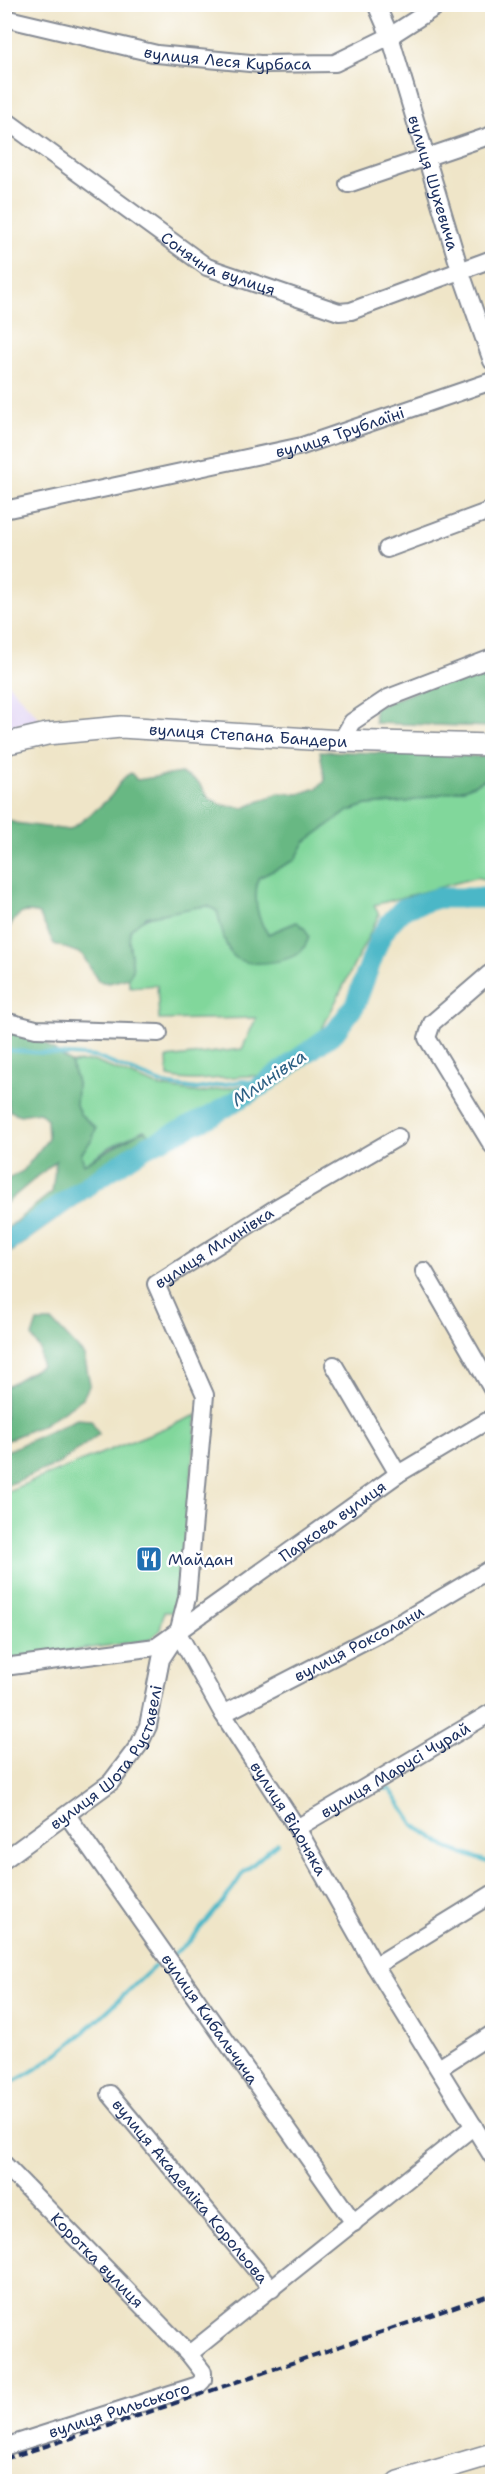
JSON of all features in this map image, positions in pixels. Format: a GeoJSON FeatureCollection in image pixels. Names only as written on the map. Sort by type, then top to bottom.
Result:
{"type":"FeatureCollection","features":[{"type":"Feature","properties":{"kind":"main road","name":"вулиця Степана Бандери"},"geometry":{"type":"LineString","coordinates":[[4,744],[47,734],[121,727],[341,741],[492,745]]}},
{"type":"Feature","properties":{"kind":"main road"},"geometry":{"type":"LineString","coordinates":[[398,2481],[492,2454]]}},
{"type":"Feature","properties":{"kind":"street","name":"вулиця Шухевича"},"geometry":{"type":"LineString","coordinates":[[376,4],[390,36],[460,270],[492,361]]}},
{"type":"Feature","properties":{"kind":"street","name":"вулиця Леся Курбаса"},"geometry":{"type":"LineString","coordinates":[[4,18],[157,54],[260,64],[335,63],[390,36],[440,4]]}},
{"type":"Feature","properties":{"kind":"street","name":"Сонячна вулиця"},"geometry":{"type":"LineString","coordinates":[[4,119],[207,267],[271,291],[339,312],[351,311],[492,259]]}},
{"type":"Feature","properties":{"kind":"street"},"geometry":{"type":"LineString","coordinates":[[348,184],[492,135]]}},
{"type":"Feature","properties":{"kind":"street","name":"вулиця Трублаїні"},"geometry":{"type":"LineString","coordinates":[[4,510],[302,446],[492,381]]}},
{"type":"Feature","properties":{"kind":"street"},"geometry":{"type":"LineString","coordinates":[[387,549],[492,510]]}},
{"type":"Feature","properties":{"kind":"street"},"geometry":{"type":"LineString","coordinates":[[341,741],[352,722],[388,698],[492,658]]}},
{"type":"Feature","properties":{"kind":"street"},"geometry":{"type":"LineString","coordinates":[[489,974],[432,1023],[427,1038],[490,1134]]}},
{"type":"Feature","properties":{"kind":"street"},"geometry":{"type":"LineString","coordinates":[[4,1021],[36,1029],[159,1034]]}},
{"type":"Feature","properties":{"kind":"street","name":"вулиця Млинівка"},"geometry":{"type":"LineString","coordinates":[[178,1633],[187,1598],[206,1395],[156,1284],[276,1208],[398,1137]]}},
{"type":"Feature","properties":{"kind":"street"},"geometry":{"type":"LineString","coordinates":[[424,1271],[492,1389]]}},
{"type":"Feature","properties":{"kind":"street"},"geometry":{"type":"LineString","coordinates":[[334,1365],[398,1474]]}},
{"type":"Feature","properties":{"kind":"street","name":"Паркова вулиця"},"geometry":{"type":"LineString","coordinates":[[178,1633],[398,1474],[492,1418]]}},
{"type":"Feature","properties":{"kind":"street","name":"вулиця Роксолани"},"geometry":{"type":"LineString","coordinates":[[223,1714],[403,1621],[492,1568]]}},
{"type":"Feature","properties":{"kind":"street"},"geometry":{"type":"LineString","coordinates":[[4,1667],[156,1647],[178,1633]]}},
{"type":"Feature","properties":{"kind":"street","name":"вулиця Відоняка"},"geometry":{"type":"LineString","coordinates":[[178,1633],[223,1714],[297,1828],[375,1966],[492,2156]]}},
{"type":"Feature","properties":{"kind":"street","name":"вулиця Шота Руставелі"},"geometry":{"type":"LineString","coordinates":[[4,1860],[111,1782],[138,1745],[148,1726],[161,1659],[178,1633]]}},
{"type":"Feature","properties":{"kind":"street","name":"вулиця Марусі Чурай"},"geometry":{"type":"LineString","coordinates":[[297,1828],[492,1712]]}},
{"type":"Feature","properties":{"kind":"street","name":"вулиця Кибальчича"},"geometry":{"type":"LineString","coordinates":[[67,1815],[354,2223]]}},
{"type":"Feature","properties":{"kind":"street"},"geometry":{"type":"LineString","coordinates":[[375,1966],[492,1894]]}},
{"type":"Feature","properties":{"kind":"street"},"geometry":{"type":"LineString","coordinates":[[439,2068],[492,2034]]}},
{"type":"Feature","properties":{"kind":"street","name":"вулиця Академіка Корольова"},"geometry":{"type":"LineString","coordinates":[[110,2094],[272,2289]]}},
{"type":"Feature","properties":{"kind":"street"},"geometry":{"type":"LineString","coordinates":[[189,2354],[474,2126]]}},
{"type":"Feature","properties":{"kind":"street","name":"Коротка вулиця"},"geometry":{"type":"LineString","coordinates":[[4,2164],[189,2354]]}},
{"type":"Feature","properties":{"kind":"street","name":"вулиця Рильського"},"geometry":{"type":"LineString","coordinates":[[4,2447],[198,2385],[203,2380],[203,2372],[189,2354]]}},
{"type":"Feature","properties":{"kind":"shaded area"},"geometry":{"type":"Polygon","coordinates":[[[5,680],[40,719],[5,728],[5,680]]]}},
{"type":"Feature","properties":{"kind":"green space"},"geometry":{"type":"Polygon","coordinates":[[[492,660],[492,727],[375,723],[374,708],[492,660]]]}},
{"type":"Feature","properties":{"kind":"green space"},"geometry":{"type":"Polygon","coordinates":[[[320,751],[492,757],[492,776],[467,788],[406,802],[366,805],[347,812],[305,842],[295,860],[258,878],[257,907],[260,921],[268,934],[297,922],[305,929],[309,937],[301,951],[286,959],[268,963],[250,963],[236,958],[226,943],[217,911],[208,906],[146,917],[138,923],[130,930],[129,941],[133,970],[128,978],[109,983],[98,981],[82,954],[54,944],[39,914],[22,913],[5,934],[5,818],[15,823],[69,830],[105,802],[122,780],[131,773],[137,780],[181,773],[198,782],[209,798],[222,805],[244,808],[279,793],[299,794],[317,788],[325,781],[320,751]]]}},
{"type":"Feature","properties":{"kind":"green space"},"geometry":{"type":"Polygon","coordinates":[[[492,776],[492,883],[478,877],[374,905],[379,915],[320,1033],[263,1076],[204,1080],[168,1077],[167,1058],[242,1049],[256,1018],[159,1020],[157,985],[130,987],[128,978],[133,970],[129,937],[134,925],[164,912],[208,906],[217,911],[229,951],[297,922],[268,934],[263,928],[256,907],[258,878],[295,860],[305,842],[347,812],[366,805],[406,802],[467,788],[492,776]]]}},
{"type":"Feature","properties":{"kind":"green space"},"geometry":{"type":"Polygon","coordinates":[[[5,1025],[31,1033],[71,1063],[77,1083],[76,1105],[80,1114],[96,1128],[93,1138],[81,1154],[84,1164],[144,1130],[151,1136],[148,1154],[5,1256],[5,1230],[52,1192],[56,1161],[5,1204],[4,1181],[23,1171],[48,1139],[47,1119],[39,1112],[20,1115],[10,1111],[5,1090],[5,1025]]]}},
{"type":"Feature","properties":{"kind":"green space"},"geometry":{"type":"Polygon","coordinates":[[[93,1061],[160,1087],[200,1093],[244,1085],[248,1087],[206,1113],[151,1136],[144,1130],[110,1147],[84,1164],[81,1154],[93,1138],[96,1128],[80,1114],[76,1105],[77,1083],[71,1063],[93,1061]]]}},
{"type":"Feature","properties":{"kind":"green space"},"geometry":{"type":"Polygon","coordinates":[[[37,1322],[53,1322],[84,1355],[90,1384],[83,1398],[44,1424],[5,1441],[5,1387],[41,1366],[40,1350],[32,1337],[37,1322]]]}},
{"type":"Feature","properties":{"kind":"green space"},"geometry":{"type":"Polygon","coordinates":[[[197,1415],[179,1612],[164,1612],[160,1630],[149,1640],[5,1660],[5,1492],[197,1415]]]}},
{"type":"Feature","properties":{"kind":"green space"},"geometry":{"type":"Polygon","coordinates":[[[77,1419],[91,1420],[99,1434],[60,1463],[5,1486],[5,1452],[77,1419]]]}},
{"type":"Feature","properties":{"kind":"waterway","name":"Млинівка"},"geometry":{"type":"LineString","coordinates":[[4,1244],[146,1147],[211,1116],[264,1084],[335,1032],[355,1005],[379,940],[389,924],[403,909],[438,898],[492,898]]}},
{"type":"Feature","properties":{"kind":"waterway"},"geometry":{"type":"LineString","coordinates":[[4,1050],[96,1057],[164,1084],[197,1089],[243,1081],[264,1084]]}},
{"type":"Feature","properties":{"kind":"waterway"},"geometry":{"type":"LineString","coordinates":[[376,1788],[390,1789],[414,1825],[450,1849],[488,1862],[492,1861]]}},
{"type":"Feature","properties":{"kind":"waterway"},"geometry":{"type":"LineString","coordinates":[[172,1955],[189,1942],[229,1894],[243,1873],[277,1843]]}},
{"type":"Feature","properties":{"kind":"waterway"},"geometry":{"type":"LineString","coordinates":[[4,2086],[25,2076],[65,2048],[155,1966]]}},
{"type":"Feature","properties":{"kind":"railway"},"geometry":{"type":"LineString","coordinates":[[4,2459],[91,2432],[492,2294]]}},
{"type":"Feature","properties":{"kind":"place","name":"Майдан"},"geometry":{"type":"Point","coordinates":[149,1559]}}]}
